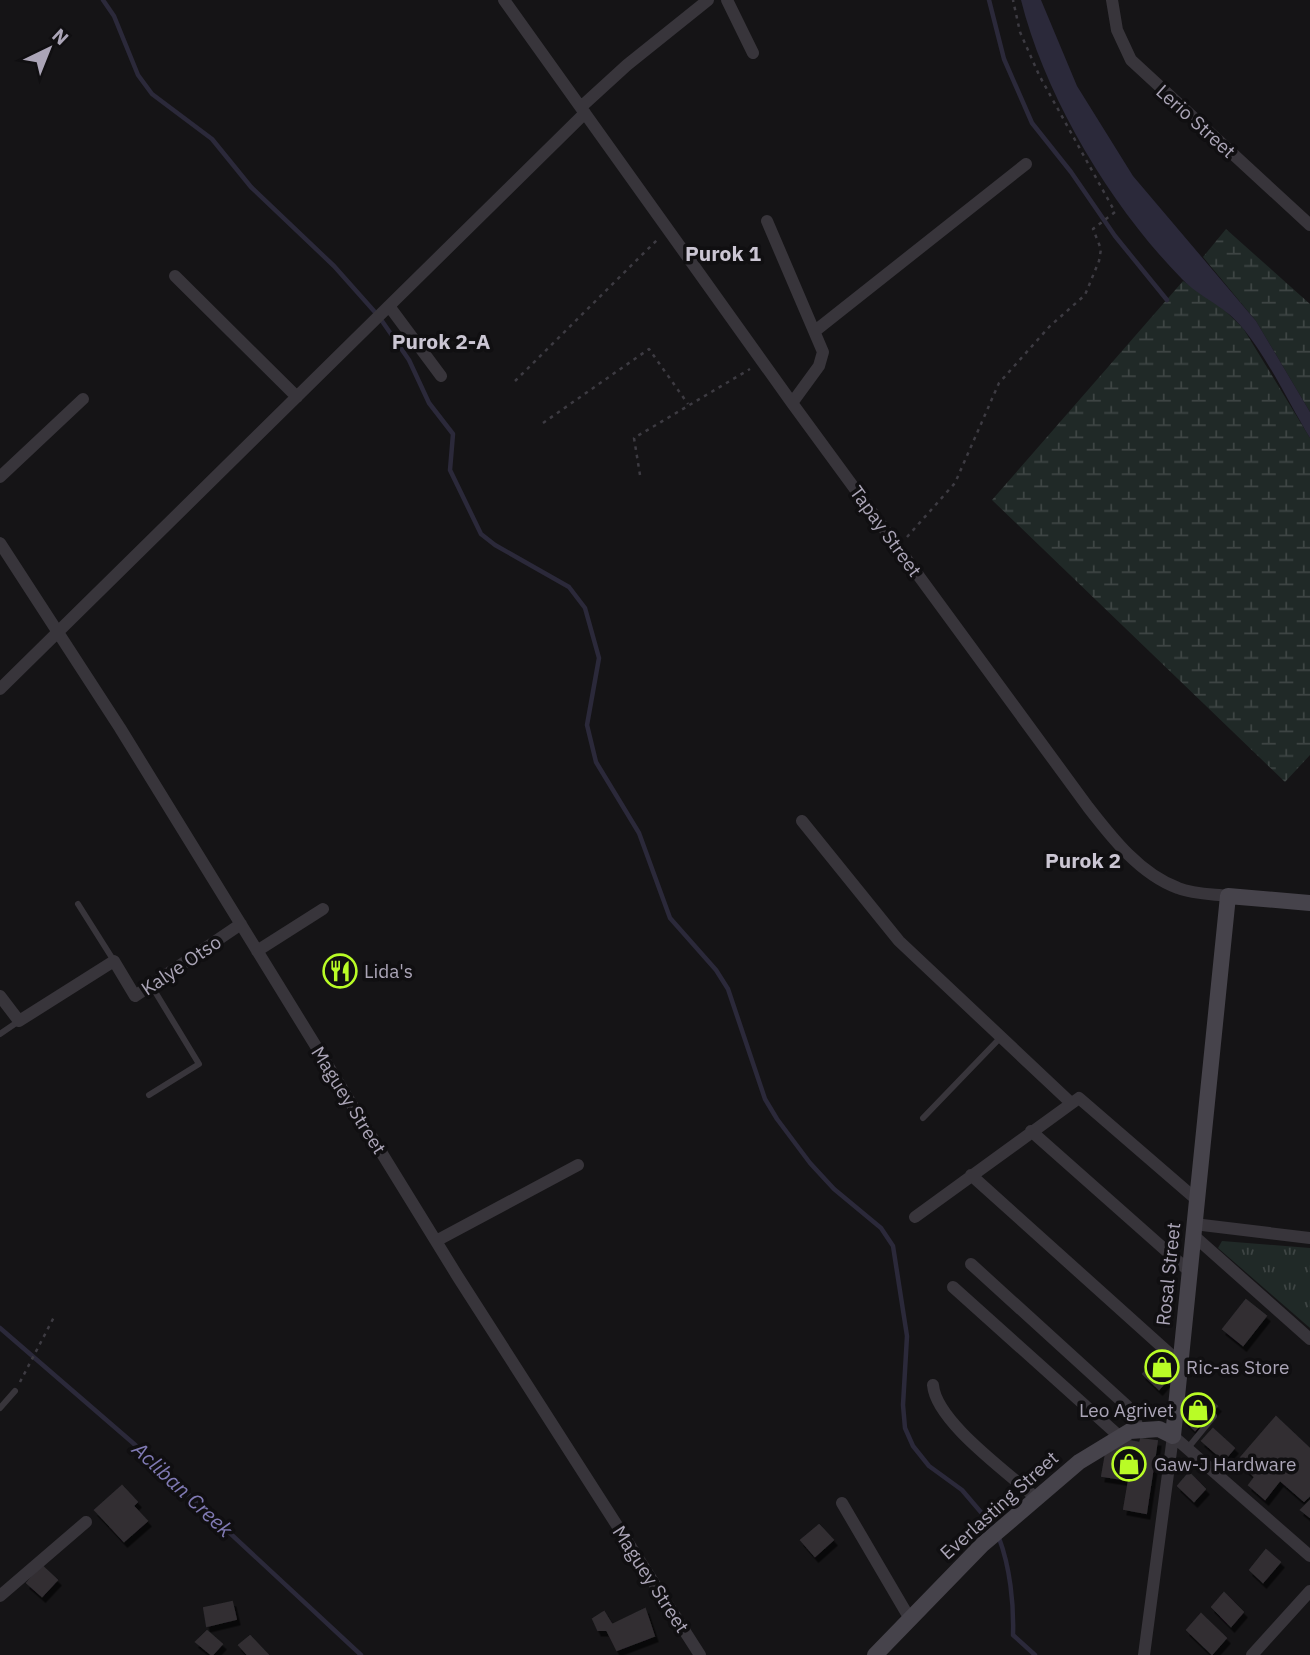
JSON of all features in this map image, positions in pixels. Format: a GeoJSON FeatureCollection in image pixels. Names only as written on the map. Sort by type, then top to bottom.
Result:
{"type":"FeatureCollection","features":[{"type":"Feature","properties":{"kind":"street","name":"Tapay Street"},"geometry":{"type":"LineString","coordinates":[[505,0],[762,362],[1088,807],[1125,851],[1145,869],[1172,886],[1228,896]]}},
{"type":"Feature","properties":{"kind":"street"},"geometry":{"type":"LineString","coordinates":[[0,689],[389,306],[646,48],[708,0]]}},
{"type":"Feature","properties":{"kind":"street"},"geometry":{"type":"LineString","coordinates":[[727,0],[752,53]]}},
{"type":"Feature","properties":{"kind":"street","name":"Lerio Street"},"geometry":{"type":"LineString","coordinates":[[1112,0],[1117,30],[1131,60],[1310,225]]}},
{"type":"Feature","properties":{"kind":"street"},"geometry":{"type":"LineString","coordinates":[[816,331],[1026,164]]}},
{"type":"Feature","properties":{"kind":"street"},"geometry":{"type":"LineString","coordinates":[[767,221],[821,344],[822,359],[792,403]]}},
{"type":"Feature","properties":{"kind":"street"},"geometry":{"type":"LineString","coordinates":[[175,276],[297,397]]}},
{"type":"Feature","properties":{"kind":"street"},"geometry":{"type":"LineString","coordinates":[[389,306],[442,376]]}},
{"type":"Feature","properties":{"kind":"street"},"geometry":{"type":"LineString","coordinates":[[0,477],[83,399]]}},
{"type":"Feature","properties":{"kind":"street","name":"Maguey Street"},"geometry":{"type":"LineString","coordinates":[[0,543],[120,728],[436,1241],[700,1655]]}},
{"type":"Feature","properties":{"kind":"street"},"geometry":{"type":"LineString","coordinates":[[802,821],[899,941],[1070,1101]]}},
{"type":"Feature","properties":{"kind":"street"},"geometry":{"type":"LineString","coordinates":[[1228,896],[1310,903]]}},
{"type":"Feature","properties":{"kind":"street","name":"Rosal Street"},"geometry":{"type":"LineString","coordinates":[[1144,1655],[1172,1436],[1228,896]]}},
{"type":"Feature","properties":{"kind":"street"},"geometry":{"type":"LineString","coordinates":[[257,951],[323,909]]}},
{"type":"Feature","properties":{"kind":"street","name":"Kalye Otso"},"geometry":{"type":"LineString","coordinates":[[114,961],[135,996],[241,924]]}},
{"type":"Feature","properties":{"kind":"street"},"geometry":{"type":"LineString","coordinates":[[0,996],[19,1021],[114,961]]}},
{"type":"Feature","properties":{"kind":"street"},"geometry":{"type":"LineString","coordinates":[[915,1217],[1070,1101],[1083,1099],[1196,1200]]}},
{"type":"Feature","properties":{"kind":"street"},"geometry":{"type":"LineString","coordinates":[[1031,1131],[1189,1271]]}},
{"type":"Feature","properties":{"kind":"street"},"geometry":{"type":"LineString","coordinates":[[436,1241],[578,1165]]}},
{"type":"Feature","properties":{"kind":"street"},"geometry":{"type":"LineString","coordinates":[[971,1175],[1180,1363]]}},
{"type":"Feature","properties":{"kind":"street"},"geometry":{"type":"LineString","coordinates":[[1194,1230],[1310,1238]]}},
{"type":"Feature","properties":{"kind":"street"},"geometry":{"type":"LineString","coordinates":[[1194,1230],[1310,1339]]}},
{"type":"Feature","properties":{"kind":"street"},"geometry":{"type":"LineString","coordinates":[[971,1264],[1127,1406],[1139,1428],[1159,1429],[1172,1436],[1310,1556]]}},
{"type":"Feature","properties":{"kind":"street"},"geometry":{"type":"LineString","coordinates":[[953,1287],[1119,1436]]}},
{"type":"Feature","properties":{"kind":"street"},"geometry":{"type":"LineString","coordinates":[[933,1385],[935,1400],[941,1410],[1036,1498]]}},
{"type":"Feature","properties":{"kind":"street","name":"Everlasting Street"},"geometry":{"type":"LineString","coordinates":[[875,1655],[982,1545],[1036,1498],[1079,1462],[1119,1436],[1139,1428]]}},
{"type":"Feature","properties":{"kind":"street"},"geometry":{"type":"LineString","coordinates":[[842,1503],[910,1619]]}},
{"type":"Feature","properties":{"kind":"street"},"geometry":{"type":"LineString","coordinates":[[0,1596],[86,1522]]}},
{"type":"Feature","properties":{"kind":"street"},"geometry":{"type":"LineString","coordinates":[[1252,1655],[1310,1591]]}},
{"type":"Feature","properties":{"kind":"lane"},"geometry":{"type":"LineString","coordinates":[[78,904],[114,961]]}},
{"type":"Feature","properties":{"kind":"lane"},"geometry":{"type":"LineString","coordinates":[[149,1095],[199,1064],[151,985]]}},
{"type":"Feature","properties":{"kind":"lane"},"geometry":{"type":"LineString","coordinates":[[0,1034],[19,1021]]}},
{"type":"Feature","properties":{"kind":"lane"},"geometry":{"type":"LineString","coordinates":[[923,1118],[1000,1037]]}},
{"type":"Feature","properties":{"kind":"lane"},"geometry":{"type":"LineString","coordinates":[[0,1408],[15,1391]]}},
{"type":"Feature","properties":{"kind":"lane"},"geometry":{"type":"LineString","coordinates":[[1187,1449],[1214,1416]]}},
{"type":"Feature","properties":{"kind":"path"},"geometry":{"type":"LineString","coordinates":[[896,546],[920,524],[955,483],[999,383],[1050,326],[1085,295],[1101,249],[1094,228],[1115,212],[1039,75],[1020,32],[1013,0]]}},
{"type":"Feature","properties":{"kind":"path"},"geometry":{"type":"LineString","coordinates":[[515,381],[667,230]]}},
{"type":"Feature","properties":{"kind":"path"},"geometry":{"type":"LineString","coordinates":[[543,423],[649,349],[688,404]]}},
{"type":"Feature","properties":{"kind":"path"},"geometry":{"type":"LineString","coordinates":[[640,475],[634,439],[688,404],[762,362]]}},
{"type":"Feature","properties":{"kind":"path"},"geometry":{"type":"LineString","coordinates":[[23,1378],[54,1317]]}},
{"type":"Feature","properties":{"kind":"green space"},"geometry":{"type":"Polygon","coordinates":[[[1226,229],[1310,304],[1310,412],[1256,321],[1203,257],[1226,229]]]}},
{"type":"Feature","properties":{"kind":"green space"},"geometry":{"type":"Polygon","coordinates":[[[1183,281],[1217,303],[1243,328],[1310,438],[1310,755],[1285,782],[992,500],[1183,281]]]}},
{"type":"Feature","properties":{"kind":"green space"},"geometry":{"type":"Polygon","coordinates":[[[1222,1241],[1310,1248],[1310,1328],[1218,1248],[1222,1241]]]}},
{"type":"Feature","properties":{"kind":"shaded area"},"geometry":{"type":"Polygon","coordinates":[[[1021,0],[1041,0],[1077,86],[1133,176],[1256,321],[1310,412],[1310,438],[1250,337],[1226,312],[1182,279],[1156,251],[1107,185],[1084,149],[1046,75],[1021,0]]]}},
{"type":"Feature","properties":{"kind":"building"},"geometry":{"type":"Polygon","coordinates":[[[1246,1300],[1266,1316],[1243,1345],[1223,1329],[1246,1300]]]}},
{"type":"Feature","properties":{"kind":"building"},"geometry":{"type":"Polygon","coordinates":[[[1160,1355],[1170,1364],[1160,1375],[1166,1381],[1159,1389],[1143,1374],[1160,1355]]]}},
{"type":"Feature","properties":{"kind":"building"},"geometry":{"type":"Polygon","coordinates":[[[1205,1396],[1217,1406],[1195,1430],[1184,1419],[1205,1396]]]}},
{"type":"Feature","properties":{"kind":"building"},"geometry":{"type":"Polygon","coordinates":[[[1276,1417],[1310,1449],[1310,1495],[1304,1501],[1280,1480],[1265,1499],[1249,1485],[1255,1477],[1238,1461],[1276,1417]]]}},
{"type":"Feature","properties":{"kind":"building"},"geometry":{"type":"Polygon","coordinates":[[[1213,1429],[1234,1448],[1224,1460],[1202,1441],[1213,1429]]]}},
{"type":"Feature","properties":{"kind":"building","name":"Gaw-J Hardware"},"geometry":{"type":"Polygon","coordinates":[[[1141,1439],[1157,1441],[1146,1513],[1124,1509],[1129,1480],[1102,1476],[1106,1453],[1125,1440],[1140,1443],[1141,1439]]]}},
{"type":"Feature","properties":{"kind":"building"},"geometry":{"type":"Polygon","coordinates":[[[1189,1473],[1205,1489],[1194,1501],[1178,1486],[1189,1473]]]}},
{"type":"Feature","properties":{"kind":"building"},"geometry":{"type":"Polygon","coordinates":[[[122,1486],[137,1502],[111,1527],[95,1510],[122,1486]]]}},
{"type":"Feature","properties":{"kind":"building"},"geometry":{"type":"Polygon","coordinates":[[[1310,1501],[1310,1517],[1301,1510],[1310,1501]]]}},
{"type":"Feature","properties":{"kind":"building"},"geometry":{"type":"Polygon","coordinates":[[[133,1506],[147,1521],[124,1541],[111,1527],[133,1506]]]}},
{"type":"Feature","properties":{"kind":"building"},"geometry":{"type":"Polygon","coordinates":[[[819,1525],[833,1540],[815,1556],[801,1540],[819,1525]]]}},
{"type":"Feature","properties":{"kind":"building"},"geometry":{"type":"Polygon","coordinates":[[[1266,1550],[1280,1562],[1263,1582],[1250,1570],[1266,1550]]]}},
{"type":"Feature","properties":{"kind":"building"},"geometry":{"type":"Polygon","coordinates":[[[42,1566],[57,1580],[42,1596],[27,1583],[42,1566]]]}},
{"type":"Feature","properties":{"kind":"building"},"geometry":{"type":"Polygon","coordinates":[[[1224,1593],[1243,1612],[1231,1626],[1212,1607],[1224,1593]]]}},
{"type":"Feature","properties":{"kind":"building"},"geometry":{"type":"Polygon","coordinates":[[[232,1602],[236,1619],[207,1626],[204,1608],[232,1602]]]}},
{"type":"Feature","properties":{"kind":"building"},"geometry":{"type":"Polygon","coordinates":[[[645,1609],[654,1636],[617,1650],[607,1630],[598,1630],[593,1619],[604,1612],[612,1625],[645,1609]]]}},
{"type":"Feature","properties":{"kind":"building"},"geometry":{"type":"Polygon","coordinates":[[[1201,1614],[1226,1638],[1212,1654],[1187,1630],[1201,1614]]]}},
{"type":"Feature","properties":{"kind":"building"},"geometry":{"type":"Polygon","coordinates":[[[207,1631],[222,1644],[212,1655],[196,1642],[207,1631]]]}},
{"type":"Feature","properties":{"kind":"building"},"geometry":{"type":"Polygon","coordinates":[[[250,1636],[268,1655],[248,1655],[239,1645],[250,1636]]]}},
{"type":"Feature","properties":{"kind":"waterway"},"geometry":{"type":"LineString","coordinates":[[103,0],[114,16],[138,75],[152,94],[212,139],[251,187],[334,266],[374,311]]}},
{"type":"Feature","properties":{"kind":"waterway"},"geometry":{"type":"LineString","coordinates":[[989,0],[1004,59],[1032,123],[1071,172],[1115,236],[1167,300]]}},
{"type":"Feature","properties":{"kind":"waterway"},"geometry":{"type":"LineString","coordinates":[[382,321],[409,360],[429,403],[453,434],[450,470],[481,534],[495,545],[569,587],[585,608],[599,658],[587,725],[596,762],[639,833],[670,918],[716,970],[728,989],[765,1099],[777,1119],[810,1163],[834,1189],[881,1228],[893,1246],[907,1336],[903,1405],[905,1428],[913,1446],[929,1466],[962,1490],[991,1524]]}},
{"type":"Feature","properties":{"kind":"waterway","name":"Acliban Creek"},"geometry":{"type":"LineString","coordinates":[[0,1328],[133,1443],[361,1655]]}},
{"type":"Feature","properties":{"kind":"waterway"},"geometry":{"type":"LineString","coordinates":[[999,1538],[1010,1586],[1013,1635],[1035,1655]]}},
{"type":"Feature","properties":{"kind":"place","name":"Lida's"},"geometry":{"type":"Point","coordinates":[340,971]}},
{"type":"Feature","properties":{"kind":"place","name":"Ric-as Store"},"geometry":{"type":"Point","coordinates":[1162,1367]}},
{"type":"Feature","properties":{"kind":"place","name":"Leo Agrivet"},"geometry":{"type":"Point","coordinates":[1198,1410]}},
{"type":"Feature","properties":{"kind":"place","name":"Gaw-J Hardware"},"geometry":{"type":"Point","coordinates":[1129,1464]}},
{"type":"Feature","properties":{"kind":"district","name":"Purok 1"},"geometry":{"type":"Point","coordinates":[723,253]}},
{"type":"Feature","properties":{"kind":"district","name":"Purok 2-A"},"geometry":{"type":"Point","coordinates":[441,341]}},
{"type":"Feature","properties":{"kind":"district","name":"Purok 2"},"geometry":{"type":"Point","coordinates":[1083,860]}}]}
